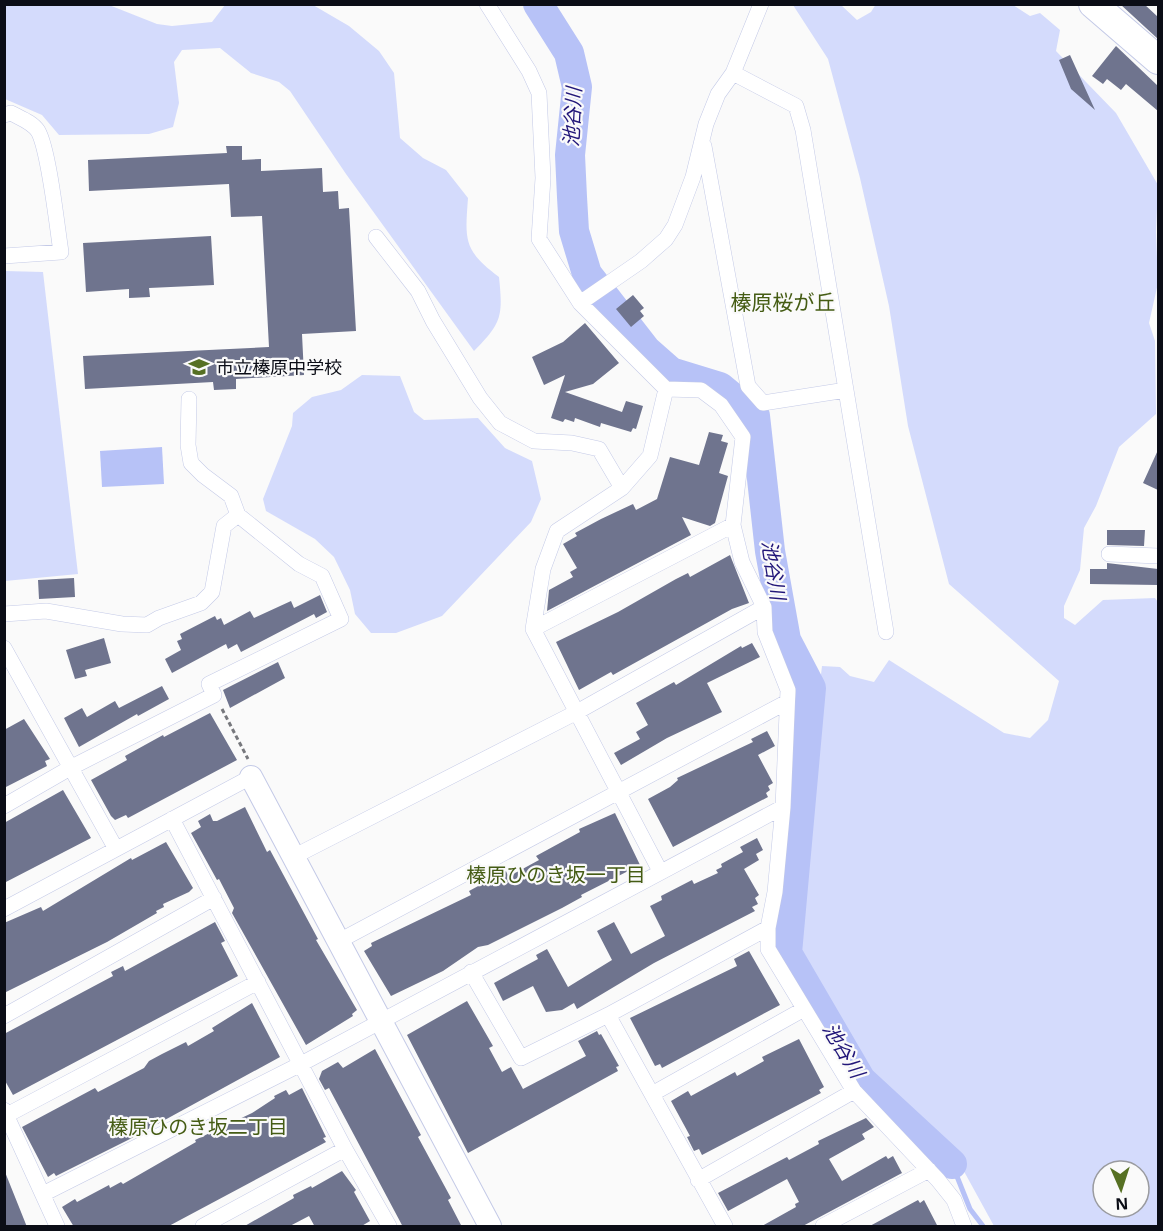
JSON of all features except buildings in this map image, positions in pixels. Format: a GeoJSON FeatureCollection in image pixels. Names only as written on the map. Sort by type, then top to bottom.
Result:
{"type":"FeatureCollection","features":[{"type":"Feature","properties":{"kind":"highway"},"geometry":{"type":"LineString","coordinates":[[1093,4],[1158,60]]}},
{"type":"Feature","properties":{"kind":"street"},"geometry":{"type":"LineString","coordinates":[[488,4],[529,71],[539,93],[543,178],[539,239],[580,303],[666,389],[701,390],[721,405],[743,437],[733,525],[742,562],[764,607],[765,632],[788,690],[783,807],[775,892],[768,928],[768,949],[854,1091],[929,1170],[954,1200],[964,1227]]}},
{"type":"Feature","properties":{"kind":"street"},"geometry":{"type":"LineString","coordinates":[[580,303],[641,261],[666,239],[675,225],[703,141],[706,124],[718,94],[733,73],[761,4]]}},
{"type":"Feature","properties":{"kind":"street"},"geometry":{"type":"LineString","coordinates":[[733,73],[796,106],[803,130],[886,632]]}},
{"type":"Feature","properties":{"kind":"street"},"geometry":{"type":"LineString","coordinates":[[4,115],[11,113],[28,121],[38,132],[48,170],[61,252],[4,256]]}},
{"type":"Feature","properties":{"kind":"street"},"geometry":{"type":"LineString","coordinates":[[703,141],[748,386],[763,403],[846,390]]}},
{"type":"Feature","properties":{"kind":"street"},"geometry":{"type":"LineString","coordinates":[[376,237],[418,291],[433,321],[480,398],[500,423],[534,441],[572,443],[598,449],[622,488]]}},
{"type":"Feature","properties":{"kind":"street"},"geometry":{"type":"LineString","coordinates":[[660,871],[533,629],[543,569],[557,531],[622,488],[650,456],[666,389]]}},
{"type":"Feature","properties":{"kind":"street"},"geometry":{"type":"LineString","coordinates":[[4,806],[70,768],[214,694],[208,684],[341,619],[322,576],[299,564],[238,515],[231,496],[203,475],[189,459],[189,399]]}},
{"type":"Feature","properties":{"kind":"street"},"geometry":{"type":"LineString","coordinates":[[4,614],[46,611],[122,624],[147,625],[159,618],[201,603],[213,592],[224,526],[238,515]]}},
{"type":"Feature","properties":{"kind":"street"},"geometry":{"type":"LineString","coordinates":[[533,629],[733,525]]}},
{"type":"Feature","properties":{"kind":"street"},"geometry":{"type":"LineString","coordinates":[[1110,554],[1158,556]]}},
{"type":"Feature","properties":{"kind":"street"},"geometry":{"type":"LineString","coordinates":[[295,856],[577,712],[764,607]]}},
{"type":"Feature","properties":{"kind":"street"},"geometry":{"type":"LineString","coordinates":[[4,648],[116,849]]}},
{"type":"Feature","properties":{"kind":"street"},"geometry":{"type":"LineString","coordinates":[[339,940],[787,702]]}},
{"type":"Feature","properties":{"kind":"street"},"geometry":{"type":"LineString","coordinates":[[4,909],[251,777],[295,856],[490,1227]]}},
{"type":"Feature","properties":{"kind":"street"},"geometry":{"type":"LineString","coordinates":[[43,1194],[301,1064],[381,1019],[783,807]]}},
{"type":"Feature","properties":{"kind":"street"},"geometry":{"type":"LineString","coordinates":[[172,819],[345,1149],[389,1227]]}},
{"type":"Feature","properties":{"kind":"street"},"geometry":{"type":"LineString","coordinates":[[4,1016],[214,898]]}},
{"type":"Feature","properties":{"kind":"street"},"geometry":{"type":"LineString","coordinates":[[471,972],[521,1058],[608,1015],[768,928]]}},
{"type":"Feature","properties":{"kind":"street"},"geometry":{"type":"LineString","coordinates":[[57,1227],[6,1113],[258,982]]}},
{"type":"Feature","properties":{"kind":"street"},"geometry":{"type":"LineString","coordinates":[[652,1094],[804,1010]]}},
{"type":"Feature","properties":{"kind":"street"},"geometry":{"type":"LineString","coordinates":[[608,1015],[725,1227]]}},
{"type":"Feature","properties":{"kind":"street"},"geometry":{"type":"LineString","coordinates":[[698,1180],[854,1091]]}},
{"type":"Feature","properties":{"kind":"street"},"geometry":{"type":"LineString","coordinates":[[203,1227],[345,1149]]}},
{"type":"Feature","properties":{"kind":"street"},"geometry":{"type":"LineString","coordinates":[[823,1227],[929,1170]]}},
{"type":"Feature","properties":{"kind":"path"},"geometry":{"type":"LineString","coordinates":[[214,694],[254,769],[251,777]]}},
{"type":"Feature","properties":{"kind":"shaded area"},"geometry":{"type":"Polygon","coordinates":[[[876,4],[1013,5],[1030,16],[1040,13],[1060,30],[1056,51],[1116,113],[1158,185],[1156,232],[1158,283],[1149,323],[1155,341],[1156,414],[1119,447],[1096,506],[1084,528],[1080,570],[1064,606],[1064,618],[1075,625],[1103,600],[1155,598],[1158,602],[1158,1226],[994,1226],[955,1155],[867,1073],[796,948],[792,923],[822,666],[840,667],[850,676],[874,682],[889,660],[1004,733],[1030,738],[1048,720],[1059,681],[949,584],[908,426],[889,306],[860,178],[828,59],[793,5],[841,5],[857,20],[871,12],[876,4]]]}},
{"type":"Feature","properties":{"kind":"shaded area"},"geometry":{"type":"Polygon","coordinates":[[[4,5],[109,5],[157,24],[172,26],[212,22],[225,5],[313,5],[349,26],[379,51],[394,73],[400,138],[423,158],[446,170],[468,198],[469,243],[479,259],[499,277],[501,301],[499,318],[495,326],[474,351],[346,174],[290,91],[279,82],[251,73],[220,48],[182,50],[174,62],[179,103],[173,127],[149,134],[59,135],[42,115],[5,99],[4,5]]]}},
{"type":"Feature","properties":{"kind":"shaded area"},"geometry":{"type":"Polygon","coordinates":[[[5,271],[43,272],[78,574],[5,581],[5,271]]]}},
{"type":"Feature","properties":{"kind":"shaded area"},"geometry":{"type":"Polygon","coordinates":[[[362,375],[400,376],[414,412],[424,420],[478,418],[505,448],[532,461],[541,499],[531,522],[442,616],[396,633],[371,633],[355,614],[350,590],[334,557],[315,539],[266,511],[263,499],[292,426],[293,413],[312,397],[341,390],[362,375]]]}},
{"type":"Feature","properties":{"kind":"shaded area"},"geometry":{"type":"Polygon","coordinates":[[[162,447],[164,484],[102,487],[100,451],[162,447]]]}},
{"type":"Feature","properties":{"kind":"waterway","name":"池谷川"},"geometry":{"type":"LineString","coordinates":[[538,4],[569,53],[577,87],[570,155],[572,197],[574,231],[587,274],[646,350],[671,372],[720,387],[755,416],[770,551],[786,640],[811,688],[787,953],[861,1080],[952,1164]]}},
{"type":"Feature","properties":{"kind":"waterway"},"geometry":{"type":"LineString","coordinates":[[952,1164],[970,1209],[983,1226]]}},
{"type":"Feature","properties":{"kind":"place","name":"市立榛原中学校"},"geometry":{"type":"Point","coordinates":[199,367]}},
{"type":"Feature","properties":{"kind":"district","name":"榛原桜が丘"},"geometry":{"type":"Point","coordinates":[783,302]}},
{"type":"Feature","properties":{"kind":"district","name":"榛原ひのき坂一丁目"},"geometry":{"type":"Point","coordinates":[556,874]}},
{"type":"Feature","properties":{"kind":"district","name":"榛原ひのき坂二丁目"},"geometry":{"type":"Point","coordinates":[198,1126]}}]}
